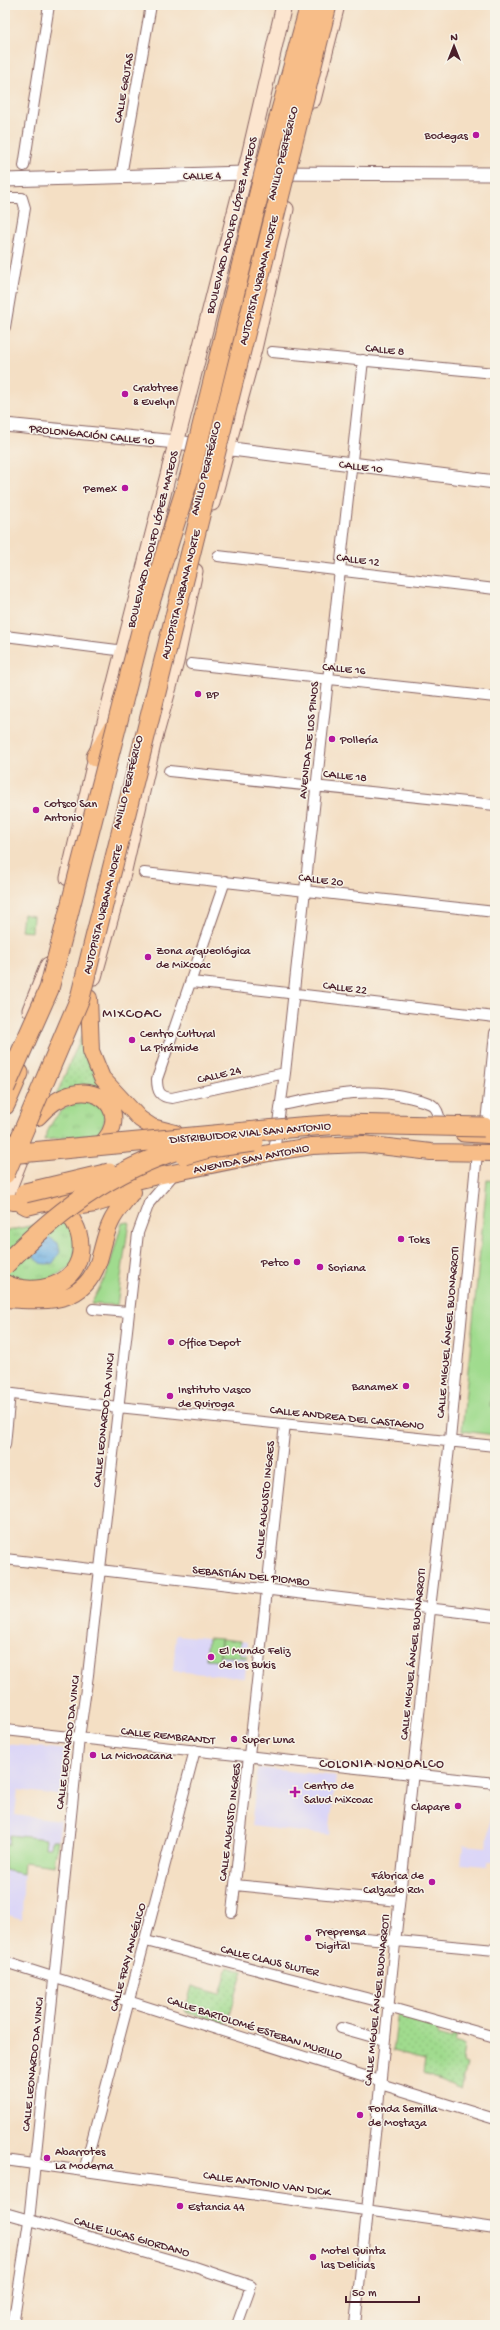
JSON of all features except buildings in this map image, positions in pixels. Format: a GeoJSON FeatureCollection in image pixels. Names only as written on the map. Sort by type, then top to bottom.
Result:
{"type":"FeatureCollection","features":[{"type":"Feature","properties":{"kind":"highway","name":"ANILLO PERIFÉRICO"},"geometry":{"type":"LineString","coordinates":[[278,167],[301,5]]}},
{"type":"Feature","properties":{"kind":"highway","name":"AUTOPISTA URBANA NORTE"},"geometry":{"type":"LineString","coordinates":[[5,1088],[49,989],[141,631],[190,475],[266,165],[310,5]]}},
{"type":"Feature","properties":{"kind":"highway","name":"ANILLO PERIFÉRICO"},"geometry":{"type":"LineString","coordinates":[[14,1153],[73,993],[164,640],[208,458],[204,434],[258,181],[278,167],[319,5]]}},
{"type":"Feature","properties":{"kind":"highway","name":"AUTOPISTA URBANA NORTE"},"geometry":{"type":"LineString","coordinates":[[5,1174],[80,998],[327,5]]}},
{"type":"Feature","properties":{"kind":"highway","name":"ANILLO PERIFÉRICO"},"geometry":{"type":"LineString","coordinates":[[5,1105],[56,988],[129,702],[189,456],[204,434]]}},
{"type":"Feature","properties":{"kind":"highway"},"geometry":{"type":"LineString","coordinates":[[164,640],[168,659],[163,681],[166,696]]}},
{"type":"Feature","properties":{"kind":"highway"},"geometry":{"type":"LineString","coordinates":[[96,757],[129,702]]}},
{"type":"Feature","properties":{"kind":"highway","name":"DISTRIBUIDOR VIAL SAN ANTONIO"},"geometry":{"type":"LineString","coordinates":[[14,1153],[243,1131],[321,1126],[493,1127]]}},
{"type":"Feature","properties":{"kind":"highway","name":"DISTRIBUIDOR VIAL SAN ANTONIO"},"geometry":{"type":"LineString","coordinates":[[5,1265],[81,1196],[137,1165],[176,1150],[208,1141],[299,1132],[442,1126],[493,1127]]}},
{"type":"Feature","properties":{"kind":"highway","name":"DISTRIBUIDOR VIAL SAN ANTONIO"},"geometry":{"type":"LineString","coordinates":[[15,1199],[209,1148],[299,1138],[442,1126]]}},
{"type":"Feature","properties":{"kind":"main road","name":"BOULEVARD ADOLFO LÓPEZ MATEOS"},"geometry":{"type":"LineString","coordinates":[[5,1068],[48,964],[96,757],[125,651],[176,442],[258,181],[284,5]]}},
{"type":"Feature","properties":{"kind":"main road"},"geometry":{"type":"LineString","coordinates":[[15,1199],[38,1117],[88,998],[124,870],[166,696],[176,662],[199,554],[254,349],[278,167],[337,5]]}},
{"type":"Feature","properties":{"kind":"main road"},"geometry":{"type":"LineString","coordinates":[[88,998],[91,1051],[102,1078],[140,1119],[152,1126],[175,1133]]}},
{"type":"Feature","properties":{"kind":"main road"},"geometry":{"type":"LineString","coordinates":[[38,1117],[50,1105],[69,1094],[83,1092],[98,1095],[110,1106],[113,1116],[110,1131],[100,1145]]}},
{"type":"Feature","properties":{"kind":"main road","name":"AVENIDA SAN ANTONIO"},"geometry":{"type":"LineString","coordinates":[[14,1153],[100,1145],[175,1133],[339,1120],[442,1126]]}},
{"type":"Feature","properties":{"kind":"main road","name":"AVENIDA SAN ANTONIO"},"geometry":{"type":"LineString","coordinates":[[15,1199],[27,1207],[56,1205],[153,1177],[274,1152],[312,1146],[363,1144],[431,1152],[495,1153]]}},
{"type":"Feature","properties":{"kind":"main road"},"geometry":{"type":"LineString","coordinates":[[56,1205],[95,1204],[132,1192],[153,1177]]}},
{"type":"Feature","properties":{"kind":"main road"},"geometry":{"type":"LineString","coordinates":[[5,1299],[35,1301],[53,1300],[72,1295],[84,1286],[96,1268],[111,1222],[132,1192]]}},
{"type":"Feature","properties":{"kind":"main road"},"geometry":{"type":"LineString","coordinates":[[5,1283],[22,1289],[36,1289],[58,1282],[73,1272],[78,1262],[81,1240],[75,1223],[56,1205]]}},
{"type":"Feature","properties":{"kind":"street"},"geometry":{"type":"LineString","coordinates":[[24,166],[49,5]]}},
{"type":"Feature","properties":{"kind":"street","name":"CALLE GRUTAS"},"geometry":{"type":"LineString","coordinates":[[121,176],[151,5]]}},
{"type":"Feature","properties":{"kind":"street","name":"CALLE 4"},"geometry":{"type":"LineString","coordinates":[[5,180],[121,176],[258,181],[278,167],[495,174]]}},
{"type":"Feature","properties":{"kind":"street"},"geometry":{"type":"LineString","coordinates":[[5,198],[22,198],[25,208],[5,327]]}},
{"type":"Feature","properties":{"kind":"street","name":"CALLE 8"},"geometry":{"type":"LineString","coordinates":[[272,352],[495,373]]}},
{"type":"Feature","properties":{"kind":"street","name":"AVENIDA DE LOS PINOS"},"geometry":{"type":"LineString","coordinates":[[274,1152],[282,1105],[363,360]]}},
{"type":"Feature","properties":{"kind":"street","name":"PROLONGACIÓN CALLE 10"},"geometry":{"type":"LineString","coordinates":[[5,425],[176,442],[227,449]]}},
{"type":"Feature","properties":{"kind":"street","name":"CALLE 10"},"geometry":{"type":"LineString","coordinates":[[227,449],[495,482]]}},
{"type":"Feature","properties":{"kind":"street","name":"CALLE 12"},"geometry":{"type":"LineString","coordinates":[[218,556],[495,588]]}},
{"type":"Feature","properties":{"kind":"street"},"geometry":{"type":"LineString","coordinates":[[5,636],[125,651]]}},
{"type":"Feature","properties":{"kind":"street","name":"CALLE 16"},"geometry":{"type":"LineString","coordinates":[[191,664],[495,697]]}},
{"type":"Feature","properties":{"kind":"street","name":"CALLE 18"},"geometry":{"type":"LineString","coordinates":[[169,771],[316,785],[495,805]]}},
{"type":"Feature","properties":{"kind":"street","name":"CALLE 20"},"geometry":{"type":"LineString","coordinates":[[144,873],[495,912]]}},
{"type":"Feature","properties":{"kind":"street"},"geometry":{"type":"LineString","coordinates":[[192,982],[225,881]]}},
{"type":"Feature","properties":{"kind":"street","name":"CALLE 22"},"geometry":{"type":"LineString","coordinates":[[192,982],[495,1017]]}},
{"type":"Feature","properties":{"kind":"street","name":"CALLE 24"},"geometry":{"type":"LineString","coordinates":[[192,982],[157,1080],[159,1093],[164,1097],[172,1098],[285,1073]]}},
{"type":"Feature","properties":{"kind":"street"},"geometry":{"type":"LineString","coordinates":[[493,1127],[495,1032]]}},
{"type":"Feature","properties":{"kind":"street"},"geometry":{"type":"LineString","coordinates":[[282,1105],[357,1091],[392,1093],[433,1104],[438,1110],[442,1126]]}},
{"type":"Feature","properties":{"kind":"street","name":"CALLE MIGUEL ÁNGEL BUONARROTI"},"geometry":{"type":"LineString","coordinates":[[355,2325],[412,1774],[450,1440],[477,1153]]}},
{"type":"Feature","properties":{"kind":"street","name":"CALLE LEONARDO DA VINCI"},"geometry":{"type":"LineString","coordinates":[[13,2325],[29,2221],[79,1738],[100,1570],[128,1312],[140,1222],[154,1196],[175,1173]]}},
{"type":"Feature","properties":{"kind":"street"},"geometry":{"type":"LineString","coordinates":[[93,1309],[128,1312]]}},
{"type":"Feature","properties":{"kind":"street"},"geometry":{"type":"LineString","coordinates":[[5,1445],[7,1393]]}},
{"type":"Feature","properties":{"kind":"street","name":"CALLE ANDREA DEL CASTAGNO"},"geometry":{"type":"LineString","coordinates":[[7,1393],[118,1407],[450,1440],[495,1446]]}},
{"type":"Feature","properties":{"kind":"street","name":"CALLE AUGUSTO INGRES"},"geometry":{"type":"LineString","coordinates":[[232,1912],[285,1424]]}},
{"type":"Feature","properties":{"kind":"street","name":"SEBASTIÁN DEL PIOMBO"},"geometry":{"type":"LineString","coordinates":[[5,1559],[495,1616]]}},
{"type":"Feature","properties":{"kind":"street","name":"CALLE REMBRANDT"},"geometry":{"type":"LineString","coordinates":[[5,1730],[495,1783]]}},
{"type":"Feature","properties":{"kind":"street","name":"CALLE FRAY ANGÉLICO"},"geometry":{"type":"LineString","coordinates":[[84,2171],[128,2000],[146,1941],[194,1750]]}},
{"type":"Feature","properties":{"kind":"street"},"geometry":{"type":"LineString","coordinates":[[235,1885],[399,1901]]}},
{"type":"Feature","properties":{"kind":"street"},"geometry":{"type":"LineString","coordinates":[[332,1935],[495,1950]]}},
{"type":"Feature","properties":{"kind":"street","name":"CALLE CLAUS SLUTER"},"geometry":{"type":"LineString","coordinates":[[146,1941],[388,2005],[495,2037]]}},
{"type":"Feature","properties":{"kind":"street","name":"CALLE BARTOLOMÉ ESTEBAN MURILLO"},"geometry":{"type":"LineString","coordinates":[[5,1962],[128,2000],[380,2082],[387,2086],[495,2120]]}},
{"type":"Feature","properties":{"kind":"street"},"geometry":{"type":"LineString","coordinates":[[341,2028],[384,2040]]}},
{"type":"Feature","properties":{"kind":"street","name":"CALLE ANTONIO VAN DICK"},"geometry":{"type":"LineString","coordinates":[[5,2160],[495,2228]]}},
{"type":"Feature","properties":{"kind":"street","name":"CALLE LUCAS GIORDANO"},"geometry":{"type":"LineString","coordinates":[[5,2213],[192,2266],[251,2286],[236,2325]]}},
{"type":"Feature","properties":{"kind":"shaded area","name":"El Mundo Feliz de los Bukis"},"geometry":{"type":"Polygon","coordinates":[[[176,1635],[248,1642],[245,1678],[173,1671],[176,1635]]]}},
{"type":"Feature","properties":{"kind":"shaded area"},"geometry":{"type":"Polygon","coordinates":[[[5,1744],[69,1750],[64,1796],[18,1790],[15,1815],[61,1821],[54,1866],[24,1862],[22,1919],[5,1914],[5,1744]]]}},
{"type":"Feature","properties":{"kind":"shaded area","name":"Centro de Salud Mixcoac"},"geometry":{"type":"Polygon","coordinates":[[[258,1768],[336,1776],[329,1835],[251,1826],[258,1768]]]}},
{"type":"Feature","properties":{"kind":"shaded area"},"geometry":{"type":"Polygon","coordinates":[[[490,1816],[495,1816],[495,1862],[488,1861],[488,1866],[461,1864],[463,1845],[487,1847],[490,1816]]]}},
{"type":"Feature","properties":{"kind":"green space"},"geometry":{"type":"Polygon","coordinates":[[[23,914],[33,916],[32,932],[21,931],[23,914]]]}},
{"type":"Feature","properties":{"kind":"green space"},"geometry":{"type":"Polygon","coordinates":[[[82,1035],[84,1052],[104,1091],[55,1098],[82,1035]]]}},
{"type":"Feature","properties":{"kind":"green space"},"geometry":{"type":"Polygon","coordinates":[[[80,1101],[99,1104],[103,1112],[104,1123],[99,1134],[44,1140],[50,1126],[61,1111],[80,1101]]]}},
{"type":"Feature","properties":{"kind":"green space"},"geometry":{"type":"Polygon","coordinates":[[[487,1180],[495,1181],[495,1435],[462,1431],[487,1180]]]}},
{"type":"Feature","properties":{"kind":"green space"},"geometry":{"type":"Polygon","coordinates":[[[67,1218],[75,1229],[75,1264],[42,1284],[5,1278],[6,1231],[67,1218]]]}},
{"type":"Feature","properties":{"kind":"green space"},"geometry":{"type":"Polygon","coordinates":[[[129,1222],[117,1305],[91,1304],[107,1274],[122,1223],[129,1222]]]}},
{"type":"Feature","properties":{"kind":"green space"},"geometry":{"type":"Polygon","coordinates":[[[493,1378],[495,1378],[495,1407],[490,1406],[493,1378]]]}},
{"type":"Feature","properties":{"kind":"green space"},"geometry":{"type":"Polygon","coordinates":[[[208,1638],[221,1639],[219,1660],[206,1659],[208,1638]]]}},
{"type":"Feature","properties":{"kind":"green space"},"geometry":{"type":"Polygon","coordinates":[[[221,1639],[241,1641],[240,1654],[247,1655],[247,1658],[220,1656],[221,1639]]]}},
{"type":"Feature","properties":{"kind":"green space"},"geometry":{"type":"Polygon","coordinates":[[[10,1835],[46,1839],[45,1847],[51,1847],[52,1840],[58,1840],[54,1866],[24,1862],[23,1874],[5,1870],[5,1845],[9,1845],[10,1835]]]}},
{"type":"Feature","properties":{"kind":"green space"},"geometry":{"type":"Polygon","coordinates":[[[228,1967],[243,1971],[227,2024],[185,2011],[192,1986],[220,1994],[228,1967]]]}},
{"type":"Feature","properties":{"kind":"green space"},"geometry":{"type":"Polygon","coordinates":[[[398,2011],[440,2023],[437,2035],[451,2039],[455,2027],[459,2028],[454,2042],[464,2045],[462,2062],[467,2064],[461,2089],[423,2073],[425,2059],[393,2051],[398,2011]]]}},
{"type":"Feature","properties":{"kind":"water"},"geometry":{"type":"Polygon","coordinates":[[[47,1236],[58,1243],[60,1252],[53,1263],[45,1264],[39,1262],[35,1258],[32,1250],[47,1236]]]}},
{"type":"Feature","properties":{"kind":"place","name":"Bodegas"},"geometry":{"type":"Point","coordinates":[476,135]}},
{"type":"Feature","properties":{"kind":"place","name":"Crabtree & Evelyn"},"geometry":{"type":"Point","coordinates":[125,394]}},
{"type":"Feature","properties":{"kind":"place","name":"Pemex"},"geometry":{"type":"Point","coordinates":[125,488]}},
{"type":"Feature","properties":{"kind":"place","name":"BP"},"geometry":{"type":"Point","coordinates":[198,694]}},
{"type":"Feature","properties":{"kind":"place","name":"Pollería"},"geometry":{"type":"Point","coordinates":[332,739]}},
{"type":"Feature","properties":{"kind":"place","name":"Cotsco San Antonio"},"geometry":{"type":"Point","coordinates":[36,810]}},
{"type":"Feature","properties":{"kind":"place","name":"Zona arqueológica de Mixcoac"},"geometry":{"type":"Point","coordinates":[148,957]}},
{"type":"Feature","properties":{"kind":"place","name":"Centro Cultural La Pirámide"},"geometry":{"type":"Point","coordinates":[132,1040]}},
{"type":"Feature","properties":{"kind":"place","name":"Toks"},"geometry":{"type":"Point","coordinates":[401,1239]}},
{"type":"Feature","properties":{"kind":"place","name":"Petco"},"geometry":{"type":"Point","coordinates":[297,1262]}},
{"type":"Feature","properties":{"kind":"place","name":"Soriana"},"geometry":{"type":"Point","coordinates":[320,1267]}},
{"type":"Feature","properties":{"kind":"place","name":"Office Depot"},"geometry":{"type":"Point","coordinates":[171,1342]}},
{"type":"Feature","properties":{"kind":"place","name":"Banamex"},"geometry":{"type":"Point","coordinates":[406,1386]}},
{"type":"Feature","properties":{"kind":"place","name":"Instituto Vasco de Quiroga"},"geometry":{"type":"Point","coordinates":[170,1396]}},
{"type":"Feature","properties":{"kind":"place","name":"El Mundo Feliz de los Bukis"},"geometry":{"type":"Point","coordinates":[211,1657]}},
{"type":"Feature","properties":{"kind":"place","name":"Super Luna"},"geometry":{"type":"Point","coordinates":[234,1739]}},
{"type":"Feature","properties":{"kind":"place","name":"La Michoacana"},"geometry":{"type":"Point","coordinates":[93,1755]}},
{"type":"Feature","properties":{"kind":"place","name":"Centro de Salud Mixcoac"},"geometry":{"type":"Point","coordinates":[295,1792]}},
{"type":"Feature","properties":{"kind":"place","name":"Clapare"},"geometry":{"type":"Point","coordinates":[458,1806]}},
{"type":"Feature","properties":{"kind":"place","name":"Fábrica de Calzado Rch"},"geometry":{"type":"Point","coordinates":[432,1882]}},
{"type":"Feature","properties":{"kind":"place","name":"Preprensa Digital"},"geometry":{"type":"Point","coordinates":[308,1938]}},
{"type":"Feature","properties":{"kind":"place","name":"Fonda Semilla de Mostaza"},"geometry":{"type":"Point","coordinates":[360,2115]}},
{"type":"Feature","properties":{"kind":"place","name":"Abarrotes La Moderna"},"geometry":{"type":"Point","coordinates":[47,2158]}},
{"type":"Feature","properties":{"kind":"place","name":"Estancia 44"},"geometry":{"type":"Point","coordinates":[180,2206]}},
{"type":"Feature","properties":{"kind":"place","name":"Motel Quinta las Delicias"},"geometry":{"type":"Point","coordinates":[313,2257]}},
{"type":"Feature","properties":{"kind":"district","name":"MIXCOAC"},"geometry":{"type":"Point","coordinates":[132,1012]}},
{"type":"Feature","properties":{"kind":"district","name":"COLONIA NONOALCO"},"geometry":{"type":"Point","coordinates":[382,1762]}}]}
